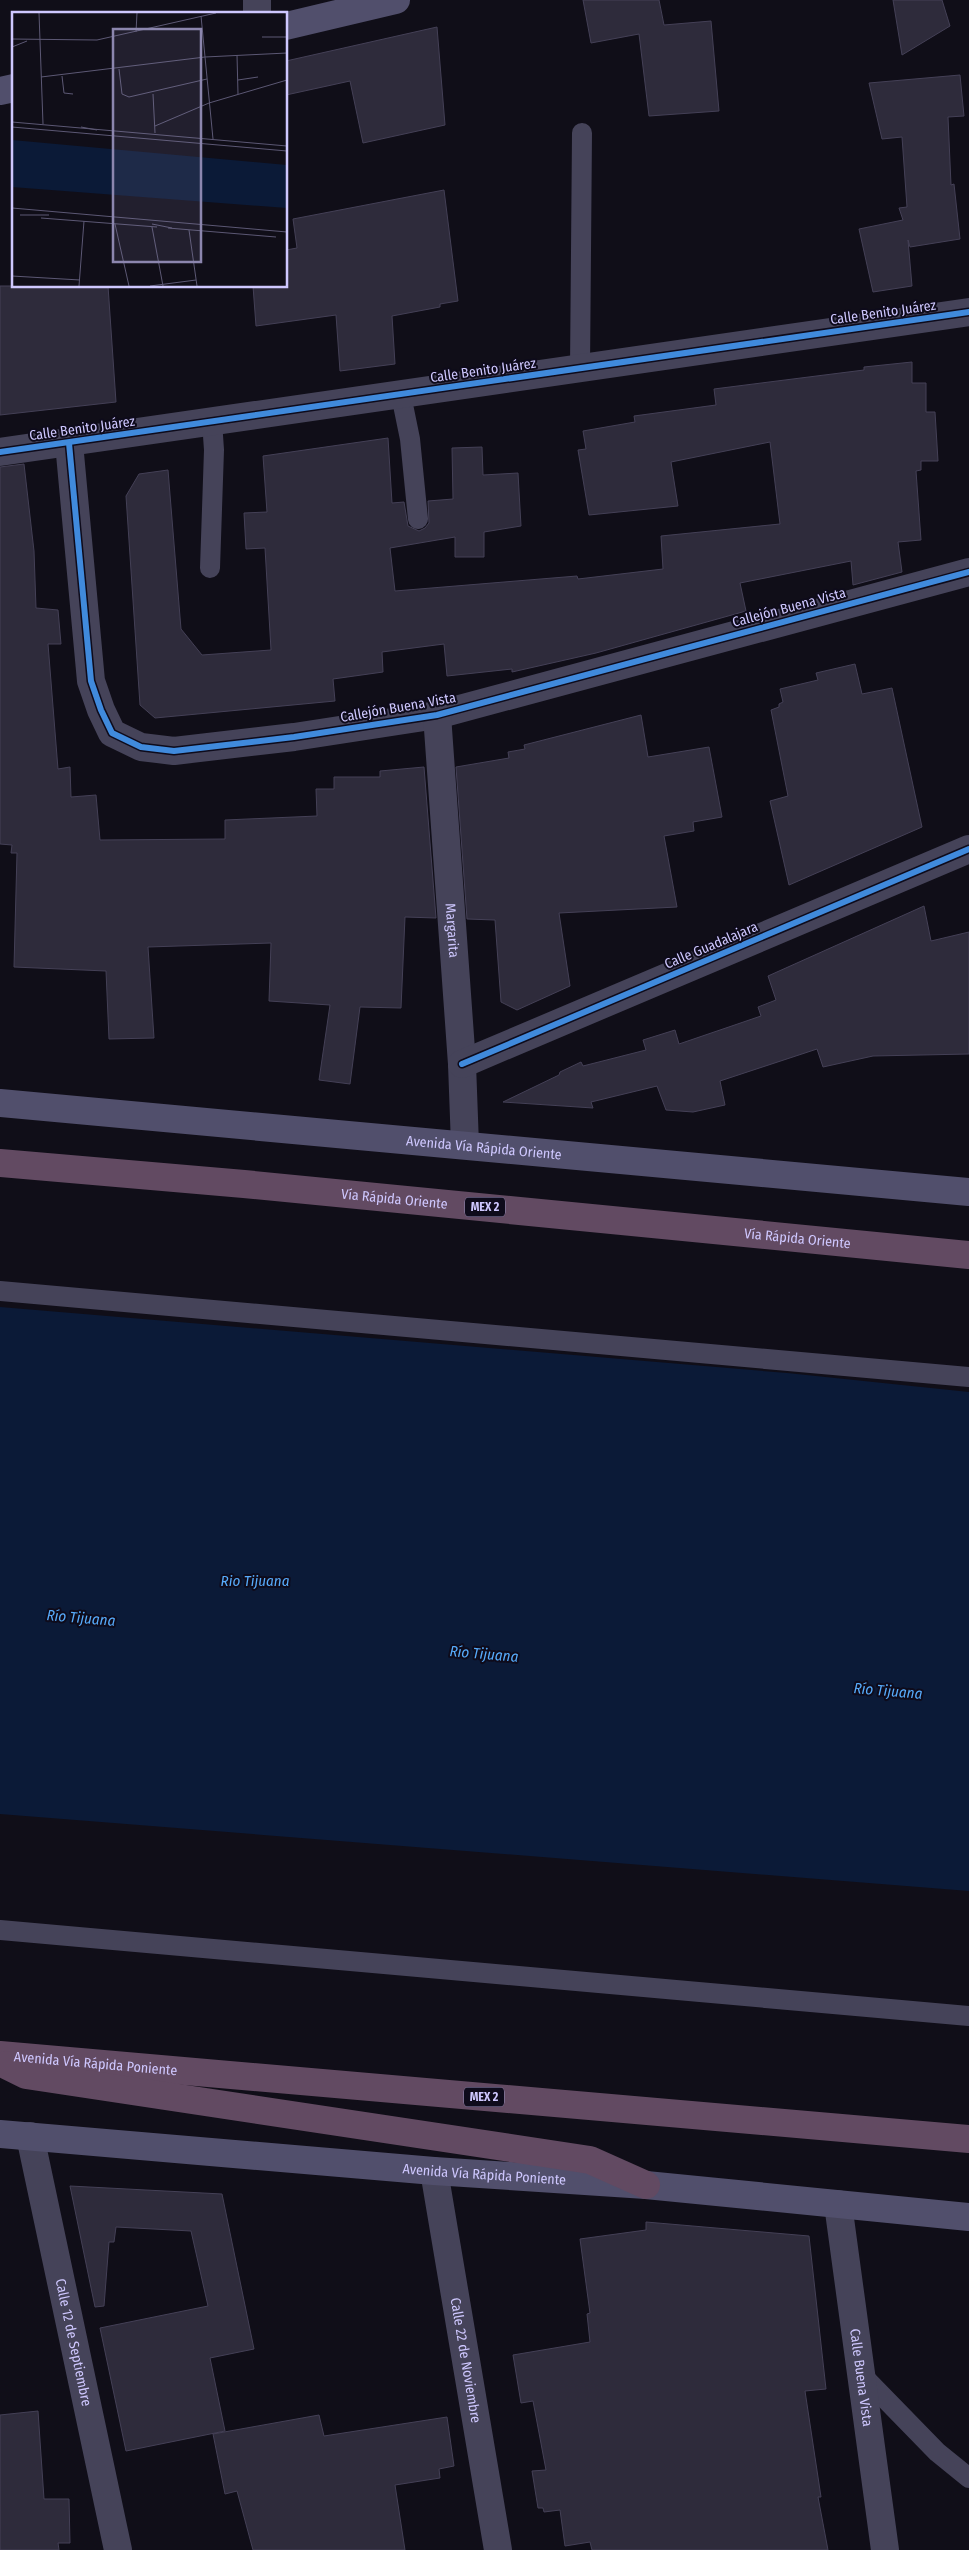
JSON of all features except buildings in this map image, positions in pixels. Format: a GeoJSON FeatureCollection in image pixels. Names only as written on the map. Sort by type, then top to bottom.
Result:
{"type":"FeatureCollection","features":[{"type":"Feature","properties":{"kind":"highway"},"geometry":{"type":"LineString","coordinates":[[0,1145],[244,1184]]}},
{"type":"Feature","properties":{"kind":"highway","name":"Vía Rápida Oriente"},"geometry":{"type":"LineString","coordinates":[[0,1163],[244,1184],[969,1254]]}},
{"type":"Feature","properties":{"kind":"highway","name":"Avenida Vía Rápida Poniente"},"geometry":{"type":"LineString","coordinates":[[0,2055],[969,2139]]}},
{"type":"Feature","properties":{"kind":"highway"},"geometry":{"type":"LineString","coordinates":[[0,2062],[26,2076],[590,2160],[646,2185]]}},
{"type":"Feature","properties":{"kind":"main road"},"geometry":{"type":"LineString","coordinates":[[288,26],[396,0]]}},
{"type":"Feature","properties":{"kind":"main road","name":"Avenida Vía Rápida Oriente"},"geometry":{"type":"LineString","coordinates":[[0,1103],[969,1192]]}},
{"type":"Feature","properties":{"kind":"main road","name":"Avenida Vía Rápida Poniente"},"geometry":{"type":"LineString","coordinates":[[0,2134],[434,2171],[646,2185],[969,2217]]}},
{"type":"Feature","properties":{"kind":"street","name":"Calle Benito Juárez"},"geometry":{"type":"LineString","coordinates":[[0,452],[969,312]]}},
{"type":"Feature","properties":{"kind":"street","name":"Callejón Buena Vista"},"geometry":{"type":"LineString","coordinates":[[69,443],[91,681],[101,710],[112,733],[141,746],[174,751],[294,737],[437,715],[969,572]]}},
{"type":"Feature","properties":{"kind":"street","name":"Margarita"},"geometry":{"type":"LineString","coordinates":[[437,715],[462,1064],[465,1145]]}},
{"type":"Feature","properties":{"kind":"street","name":"Calle Guadalajara"},"geometry":{"type":"LineString","coordinates":[[462,1064],[969,849]]}},
{"type":"Feature","properties":{"kind":"street","name":"Calle 12 de Septiembre"},"geometry":{"type":"LineString","coordinates":[[30,2136],[118,2550]]}},
{"type":"Feature","properties":{"kind":"street","name":"Calle 22 de Noviembre"},"geometry":{"type":"LineString","coordinates":[[434,2171],[498,2550]]}},
{"type":"Feature","properties":{"kind":"street","name":"Calle Buena Vista"},"geometry":{"type":"LineString","coordinates":[[838,2204],[885,2550]]}},
{"type":"Feature","properties":{"kind":"lane"},"geometry":{"type":"LineString","coordinates":[[580,368],[582,134]]}},
{"type":"Feature","properties":{"kind":"lane"},"geometry":{"type":"LineString","coordinates":[[401,395],[410,439],[418,520]]}},
{"type":"Feature","properties":{"kind":"lane"},"geometry":{"type":"LineString","coordinates":[[210,568],[214,450],[212,421]]}},
{"type":"Feature","properties":{"kind":"lane"},"geometry":{"type":"LineString","coordinates":[[0,1291],[969,1377]]}},
{"type":"Feature","properties":{"kind":"lane"},"geometry":{"type":"LineString","coordinates":[[0,1930],[969,2016]]}},
{"type":"Feature","properties":{"kind":"lane"},"geometry":{"type":"LineString","coordinates":[[861,2374],[937,2452],[969,2478]]}},
{"type":"Feature","properties":{"kind":"water","name":"Rio Tijuana"},"geometry":{"type":"Polygon","coordinates":[[[0,1307],[787,1373],[969,1392],[969,1891],[0,1814],[0,1307]]]}},
{"type":"Feature","properties":{"kind":"cycle path"},"geometry":{"type":"LineString","coordinates":[[0,452],[969,312]]}},
{"type":"Feature","properties":{"kind":"cycle path"},"geometry":{"type":"LineString","coordinates":[[69,443],[91,681],[101,710],[112,733],[141,747],[174,751],[294,737],[437,715],[969,572]]}},
{"type":"Feature","properties":{"kind":"cycle path"},"geometry":{"type":"LineString","coordinates":[[462,1064],[969,849]]}},
{"type":"Feature","properties":{"kind":"water label","name":"Río Tijuana"},"geometry":{"type":"Point","coordinates":[81,1618]}},
{"type":"Feature","properties":{"kind":"water label","name":"Río Tijuana"},"geometry":{"type":"Point","coordinates":[484,1654]}},
{"type":"Feature","properties":{"kind":"water label","name":"Río Tijuana"},"geometry":{"type":"Point","coordinates":[888,1691]}}]}
